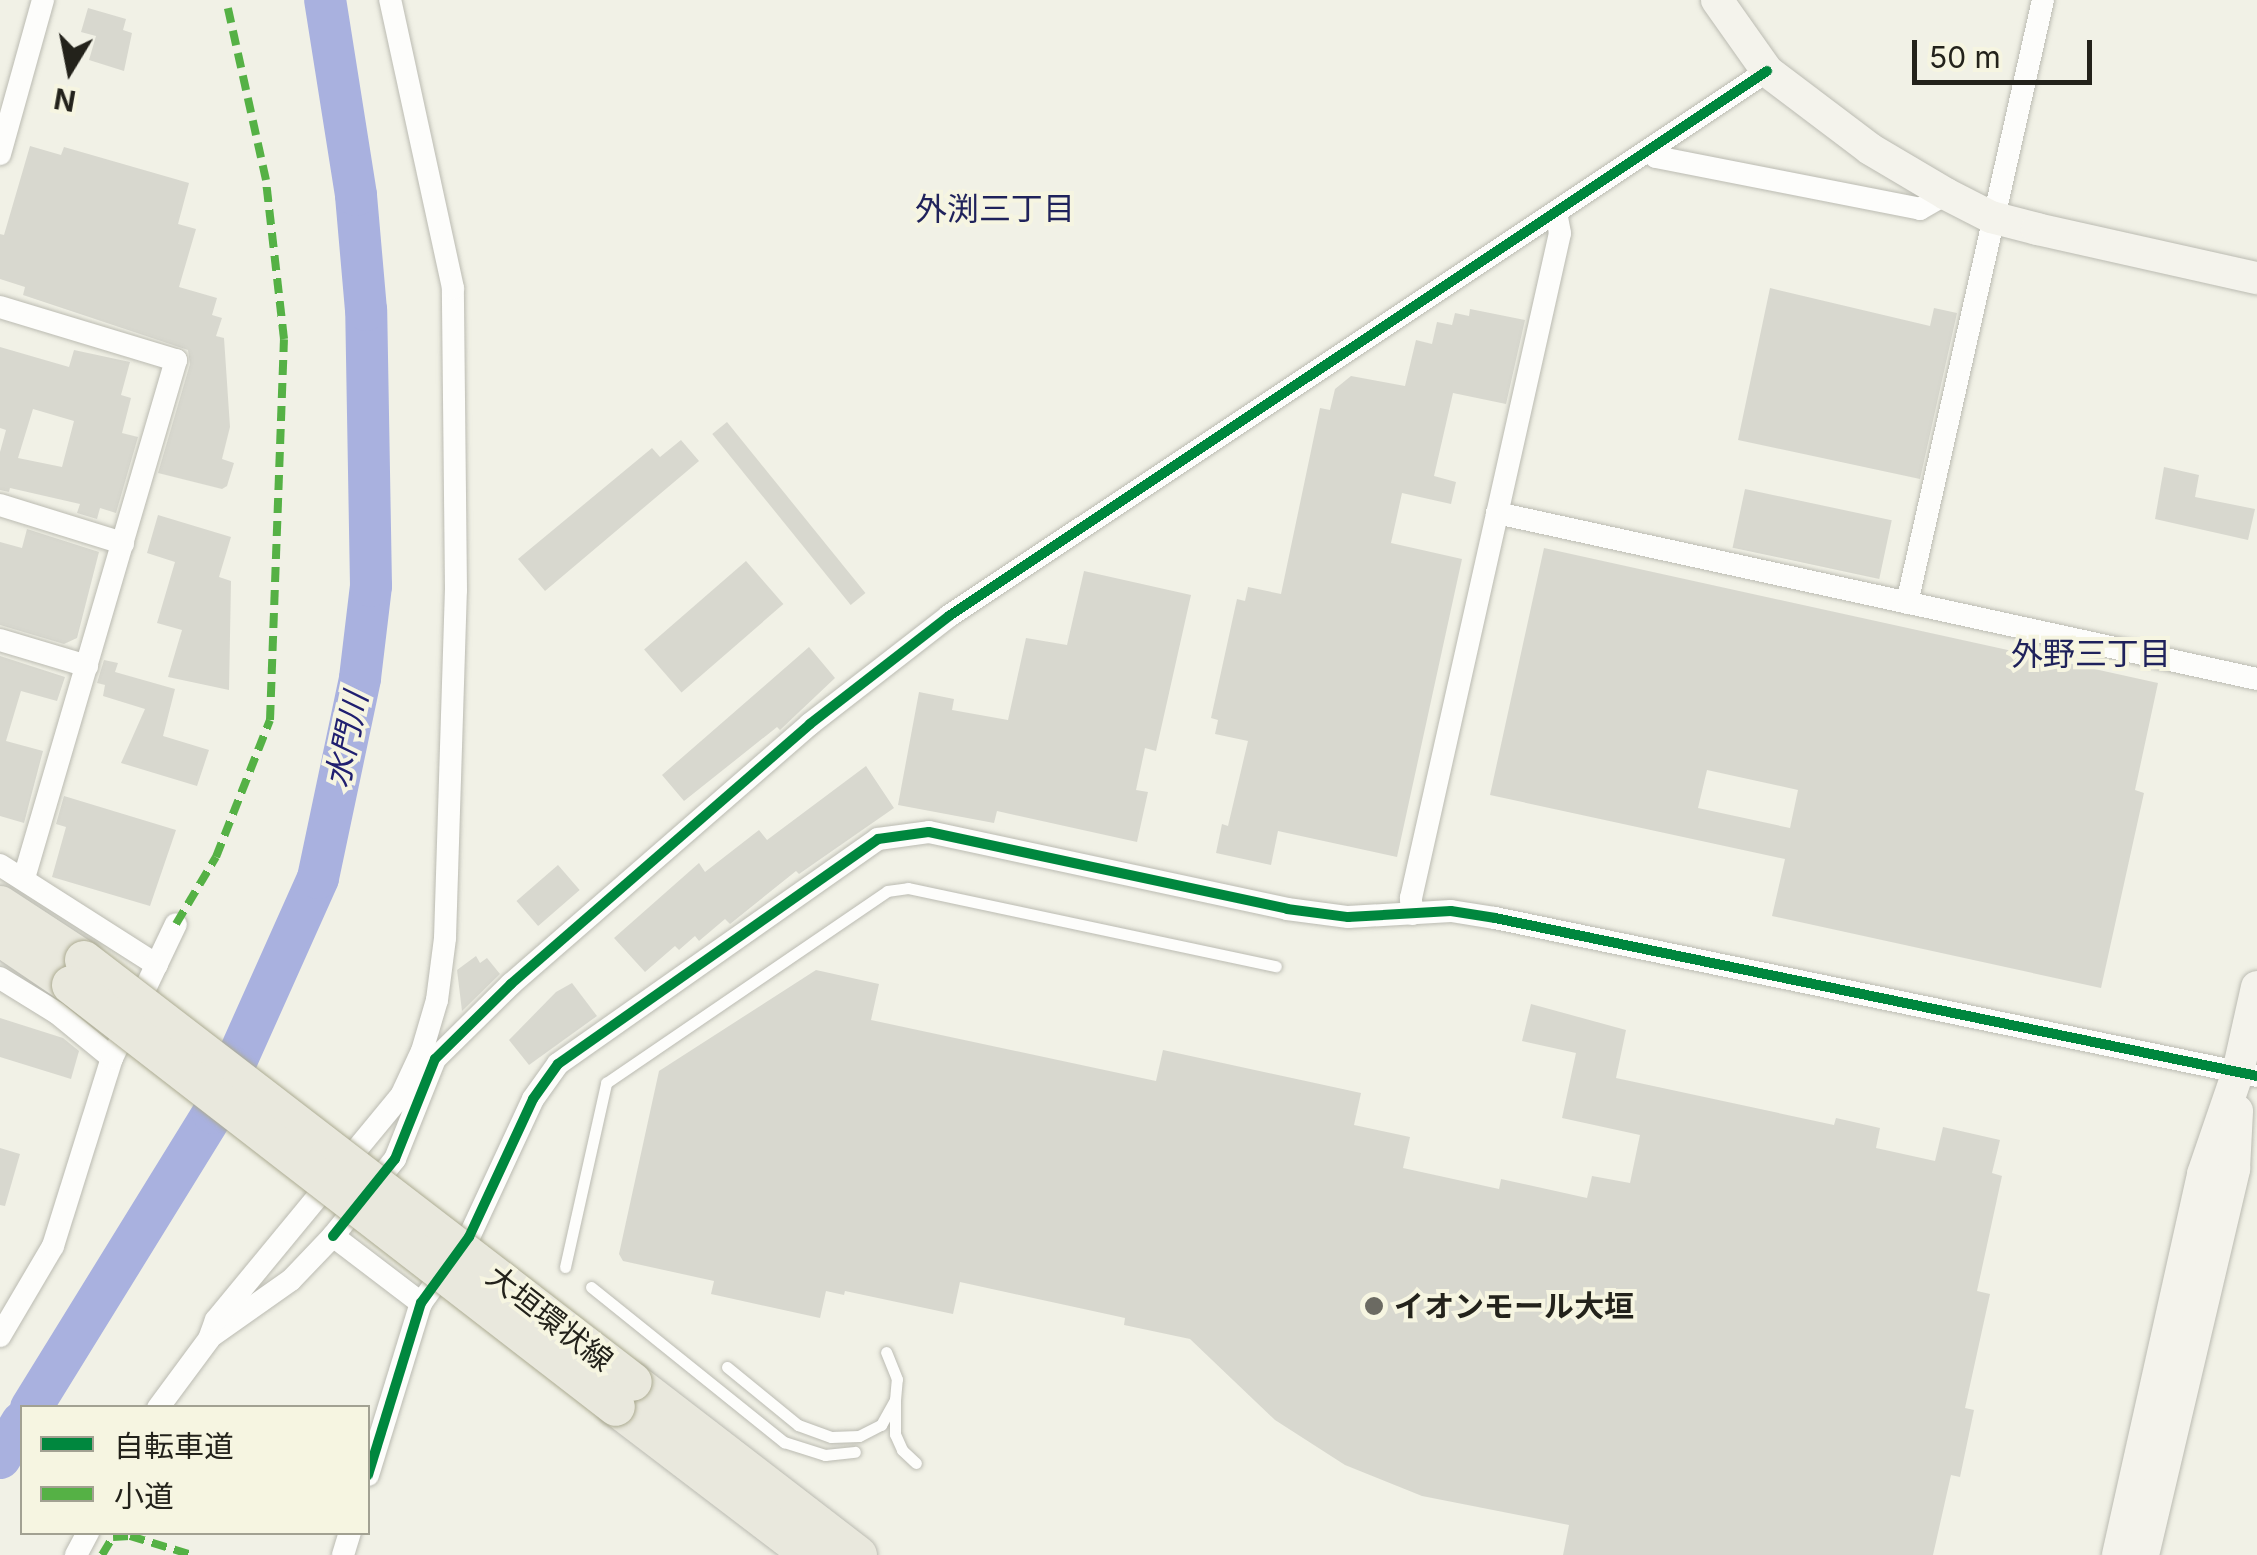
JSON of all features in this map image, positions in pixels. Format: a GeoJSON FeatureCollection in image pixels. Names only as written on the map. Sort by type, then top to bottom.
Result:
{"type":"FeatureCollection","features":[{"type":"Feature","properties":{"kind":"main road","name":"大垣環状線"},"geometry":{"type":"LineString","coordinates":[[12,892],[78,973],[624,1395],[810,1555]]}},
{"type":"Feature","properties":{"kind":"main road","name":"大垣環状線"},"geometry":{"type":"LineString","coordinates":[[0,938],[78,973]]}},
{"type":"Feature","properties":{"kind":"main road","name":"大垣環状線"},"geometry":{"type":"LineString","coordinates":[[624,1395],[858,1555]]}},
{"type":"Feature","properties":{"kind":"street"},"geometry":{"type":"LineString","coordinates":[[0,154],[43,0]]}},
{"type":"Feature","properties":{"kind":"street"},"geometry":{"type":"LineString","coordinates":[[208,1338],[291,1280],[333,1236],[395,1158],[428,1055],[437,1000],[445,938],[456,590],[452,288],[390,0]]}},
{"type":"Feature","properties":{"kind":"street"},"geometry":{"type":"LineString","coordinates":[[1717,0],[1767,72],[1870,149],[1946,194],[1991,217],[2257,278]]}},
{"type":"Feature","properties":{"kind":"street"},"geometry":{"type":"LineString","coordinates":[[1907,603],[2043,0]]}},
{"type":"Feature","properties":{"kind":"street"},"geometry":{"type":"LineString","coordinates":[[160,1405],[208,1338],[216,1320],[402,1094],[428,1055],[810,724],[949,616],[1767,72]]}},
{"type":"Feature","properties":{"kind":"street"},"geometry":{"type":"LineString","coordinates":[[1650,150],[1656,156],[1920,209],[1946,194]]}},
{"type":"Feature","properties":{"kind":"street"},"geometry":{"type":"LineString","coordinates":[[1412,914],[1411,898],[1560,233],[1556,212]]}},
{"type":"Feature","properties":{"kind":"street"},"geometry":{"type":"LineString","coordinates":[[0,307],[176,360],[86,666],[12,892]]}},
{"type":"Feature","properties":{"kind":"street"},"geometry":{"type":"LineString","coordinates":[[0,505],[122,543]]}},
{"type":"Feature","properties":{"kind":"street"},"geometry":{"type":"LineString","coordinates":[[1497,513],[2257,680]]}},
{"type":"Feature","properties":{"kind":"street"},"geometry":{"type":"LineString","coordinates":[[0,640],[86,666]]}},
{"type":"Feature","properties":{"kind":"street"},"geometry":{"type":"LineString","coordinates":[[370,1469],[421,1303],[469,1236],[532,1099],[558,1064],[878,839],[929,832],[1286,909],[1348,917],[1451,912],[1495,918],[2248,1074]]}},
{"type":"Feature","properties":{"kind":"street"},"geometry":{"type":"LineString","coordinates":[[0,865],[12,892],[157,965]]}},
{"type":"Feature","properties":{"kind":"street"},"geometry":{"type":"LineString","coordinates":[[0,1336],[53,1246],[112,1058],[176,924]]}},
{"type":"Feature","properties":{"kind":"street"},"geometry":{"type":"LineString","coordinates":[[0,978],[56,1013],[112,1058]]}},
{"type":"Feature","properties":{"kind":"street"},"geometry":{"type":"LineString","coordinates":[[2143,1555],[2234,1169],[2257,988]]}},
{"type":"Feature","properties":{"kind":"street"},"geometry":{"type":"LineString","coordinates":[[2118,1555],[2203,1174],[2248,1074]]}},
{"type":"Feature","properties":{"kind":"street"},"geometry":{"type":"LineString","coordinates":[[333,1236],[421,1303]]}},
{"type":"Feature","properties":{"kind":"lane"},"geometry":{"type":"LineString","coordinates":[[565,1266],[606,1083],[887,891],[908,888],[1276,966]]}},
{"type":"Feature","properties":{"kind":"lane"},"geometry":{"type":"LineString","coordinates":[[591,1287],[784,1442],[825,1455],[855,1452]]}},
{"type":"Feature","properties":{"kind":"lane"},"geometry":{"type":"LineString","coordinates":[[886,1352],[896,1379],[896,1434],[902,1450],[916,1463]]}},
{"type":"Feature","properties":{"kind":"lane"},"geometry":{"type":"LineString","coordinates":[[727,1367],[798,1425],[831,1437],[858,1436],[881,1424],[896,1400]]}},
{"type":"Feature","properties":{"kind":"building"},"geometry":{"type":"Polygon","coordinates":[[[88,8],[126,19],[123,30],[132,33],[124,71],[89,60],[96,36],[81,32],[88,8]]]}},
{"type":"Feature","properties":{"kind":"building"},"geometry":{"type":"Polygon","coordinates":[[[30,146],[61,155],[64,147],[189,183],[178,224],[196,229],[179,287],[217,298],[212,315],[222,318],[216,336],[224,338],[230,427],[222,459],[234,463],[227,486],[222,489],[158,473],[190,364],[188,350],[23,295],[25,287],[0,279],[0,234],[4,235],[30,146]]]}},
{"type":"Feature","properties":{"kind":"building"},"geometry":{"type":"Polygon","coordinates":[[[1770,288],[1930,326],[1934,308],[1957,313],[1920,479],[1738,440],[1770,288]]]}},
{"type":"Feature","properties":{"kind":"building"},"geometry":{"type":"Polygon","coordinates":[[[1470,309],[1525,320],[1506,404],[1453,393],[1434,476],[1456,482],[1451,504],[1402,493],[1391,543],[1462,559],[1397,857],[1278,831],[1271,865],[1216,853],[1222,824],[1228,826],[1248,741],[1215,734],[1218,720],[1211,718],[1237,599],[1245,601],[1248,587],[1281,594],[1320,408],[1330,410],[1335,389],[1351,376],[1405,386],[1416,340],[1432,344],[1437,322],[1452,325],[1455,313],[1469,316],[1470,309]]]}},
{"type":"Feature","properties":{"kind":"building"},"geometry":{"type":"Polygon","coordinates":[[[0,347],[69,367],[74,350],[130,362],[121,395],[131,398],[122,433],[138,437],[116,513],[100,508],[97,519],[77,513],[80,504],[10,488],[9,492],[0,490],[0,452],[6,430],[0,428],[0,347]],[[33,409],[18,458],[62,467],[74,421],[33,409]]]}},
{"type":"Feature","properties":{"kind":"building"},"geometry":{"type":"Polygon","coordinates":[[[727,422],[865,593],[851,605],[712,434],[727,422]]]}},
{"type":"Feature","properties":{"kind":"building"},"geometry":{"type":"Polygon","coordinates":[[[681,440],[699,461],[545,591],[518,559],[652,448],[660,457],[681,440]]]}},
{"type":"Feature","properties":{"kind":"building"},"geometry":{"type":"Polygon","coordinates":[[[2164,467],[2199,475],[2195,497],[2255,509],[2248,540],[2155,519],[2164,467]]]}},
{"type":"Feature","properties":{"kind":"building"},"geometry":{"type":"Polygon","coordinates":[[[1745,489],[1892,520],[1879,579],[1733,548],[1745,489]]]}},
{"type":"Feature","properties":{"kind":"building"},"geometry":{"type":"Polygon","coordinates":[[[158,515],[231,537],[219,577],[231,581],[229,690],[168,677],[182,630],[157,623],[175,562],[147,553],[158,515]]]}},
{"type":"Feature","properties":{"kind":"building"},"geometry":{"type":"Polygon","coordinates":[[[27,529],[99,552],[77,638],[64,644],[0,625],[0,542],[22,548],[27,529]]]}},
{"type":"Feature","properties":{"kind":"building"},"geometry":{"type":"Polygon","coordinates":[[[1544,548],[2158,683],[2135,790],[2144,793],[2101,988],[1772,916],[1785,859],[1490,795],[1544,548]],[[1707,770],[1698,808],[1790,828],[1798,790],[1707,770]]]}},
{"type":"Feature","properties":{"kind":"building"},"geometry":{"type":"Polygon","coordinates":[[[746,561],[783,604],[682,693],[644,650],[746,561]]]}},
{"type":"Feature","properties":{"kind":"building"},"geometry":{"type":"Polygon","coordinates":[[[1084,571],[1191,595],[1156,751],[1145,748],[1136,790],[1148,792],[1137,842],[997,811],[994,823],[898,805],[919,692],[954,699],[952,710],[1008,720],[1026,638],[1067,645],[1084,571]]]}},
{"type":"Feature","properties":{"kind":"building"},"geometry":{"type":"Polygon","coordinates":[[[809,647],[835,678],[780,730],[777,727],[684,801],[662,775],[809,647]]]}},
{"type":"Feature","properties":{"kind":"building"},"geometry":{"type":"Polygon","coordinates":[[[0,656],[65,677],[57,701],[21,691],[6,741],[43,751],[24,823],[0,816],[0,656]]]}},
{"type":"Feature","properties":{"kind":"building"},"geometry":{"type":"Polygon","coordinates":[[[104,660],[118,663],[115,672],[175,689],[163,736],[209,750],[197,786],[121,763],[145,709],[103,696],[105,685],[97,683],[104,660]]]}},
{"type":"Feature","properties":{"kind":"building"},"geometry":{"type":"Polygon","coordinates":[[[866,766],[894,808],[799,874],[796,871],[730,924],[725,919],[699,941],[695,936],[679,950],[675,946],[645,972],[614,938],[699,863],[705,872],[759,830],[767,840],[866,766]]]}},
{"type":"Feature","properties":{"kind":"building"},"geometry":{"type":"Polygon","coordinates":[[[64,796],[176,830],[150,906],[52,877],[66,827],[56,824],[64,796]]]}},
{"type":"Feature","properties":{"kind":"building"},"geometry":{"type":"Polygon","coordinates":[[[558,865],[580,890],[538,926],[516,901],[558,865]]]}},
{"type":"Feature","properties":{"kind":"building"},"geometry":{"type":"Polygon","coordinates":[[[476,956],[480,963],[487,958],[500,974],[462,1011],[457,970],[476,956]]]}},
{"type":"Feature","properties":{"kind":"building"},"geometry":{"type":"Polygon","coordinates":[[[816,970],[879,984],[871,1020],[1156,1081],[1163,1050],[1361,1093],[1354,1125],[1410,1137],[1403,1168],[1499,1189],[1501,1179],[1587,1198],[1592,1176],[1630,1183],[1640,1135],[1562,1118],[1576,1053],[1522,1041],[1531,1004],[1626,1030],[1616,1078],[1834,1125],[1836,1118],[1880,1128],[1876,1148],[1935,1161],[1943,1127],[2000,1140],[1992,1173],[2002,1176],[1977,1291],[1990,1294],[1965,1408],[1974,1410],[1960,1477],[1951,1475],[1933,1555],[1563,1555],[1569,1525],[1422,1496],[1345,1465],[1275,1420],[1190,1339],[1124,1325],[1125,1318],[960,1282],[953,1314],[845,1291],[844,1295],[826,1291],[820,1318],[711,1294],[714,1281],[623,1261],[619,1254],[659,1071],[816,970]]]}},
{"type":"Feature","properties":{"kind":"building"},"geometry":{"type":"Polygon","coordinates":[[[572,983],[597,1016],[529,1065],[509,1040],[556,992],[572,983]]]}},
{"type":"Feature","properties":{"kind":"building"},"geometry":{"type":"Polygon","coordinates":[[[0,1018],[63,1038],[79,1051],[71,1079],[0,1057],[0,1018]]]}},
{"type":"Feature","properties":{"kind":"building"},"geometry":{"type":"Polygon","coordinates":[[[0,1148],[20,1154],[5,1206],[0,1205],[0,1148]]]}},
{"type":"Feature","properties":{"kind":"waterway","name":"水門川"},"geometry":{"type":"LineString","coordinates":[[33,1405],[213,1113],[318,878],[360,678],[371,586],[366,310],[356,195],[325,0]]}},
{"type":"Feature","properties":{"kind":"waterway","name":"水門川"},"geometry":{"type":"LineString","coordinates":[[0,1458],[20,1425]]}},
{"type":"Feature","properties":{"kind":"marked path"},"geometry":{"type":"LineString","coordinates":[[176,924],[216,857],[270,720],[284,339],[266,180],[226,0]]}},
{"type":"Feature","properties":{"kind":"marked path"},"geometry":{"type":"LineString","coordinates":[[102,1555],[113,1537],[130,1536],[192,1555]]}},
{"type":"Feature","properties":{"kind":"cycle path"},"geometry":{"type":"LineString","coordinates":[[333,1236],[395,1159],[435,1059],[511,984],[810,724],[949,616],[1767,71]]}},
{"type":"Feature","properties":{"kind":"cycle path"},"geometry":{"type":"LineString","coordinates":[[370,1469],[421,1303],[469,1237],[533,1099],[558,1064],[878,839],[929,832],[1287,909],[1348,917],[1451,911],[1495,918],[2257,1076]]}},
{"type":"Feature","properties":{"kind":"place","name":"イオンモール大垣"},"geometry":{"type":"Point","coordinates":[1374,1306]}},
{"type":"Feature","properties":{"kind":"district","name":"外渕三丁目"},"geometry":{"type":"Point","coordinates":[995,209]}},
{"type":"Feature","properties":{"kind":"district","name":"外野三丁目"},"geometry":{"type":"Point","coordinates":[2091,654]}}]}
